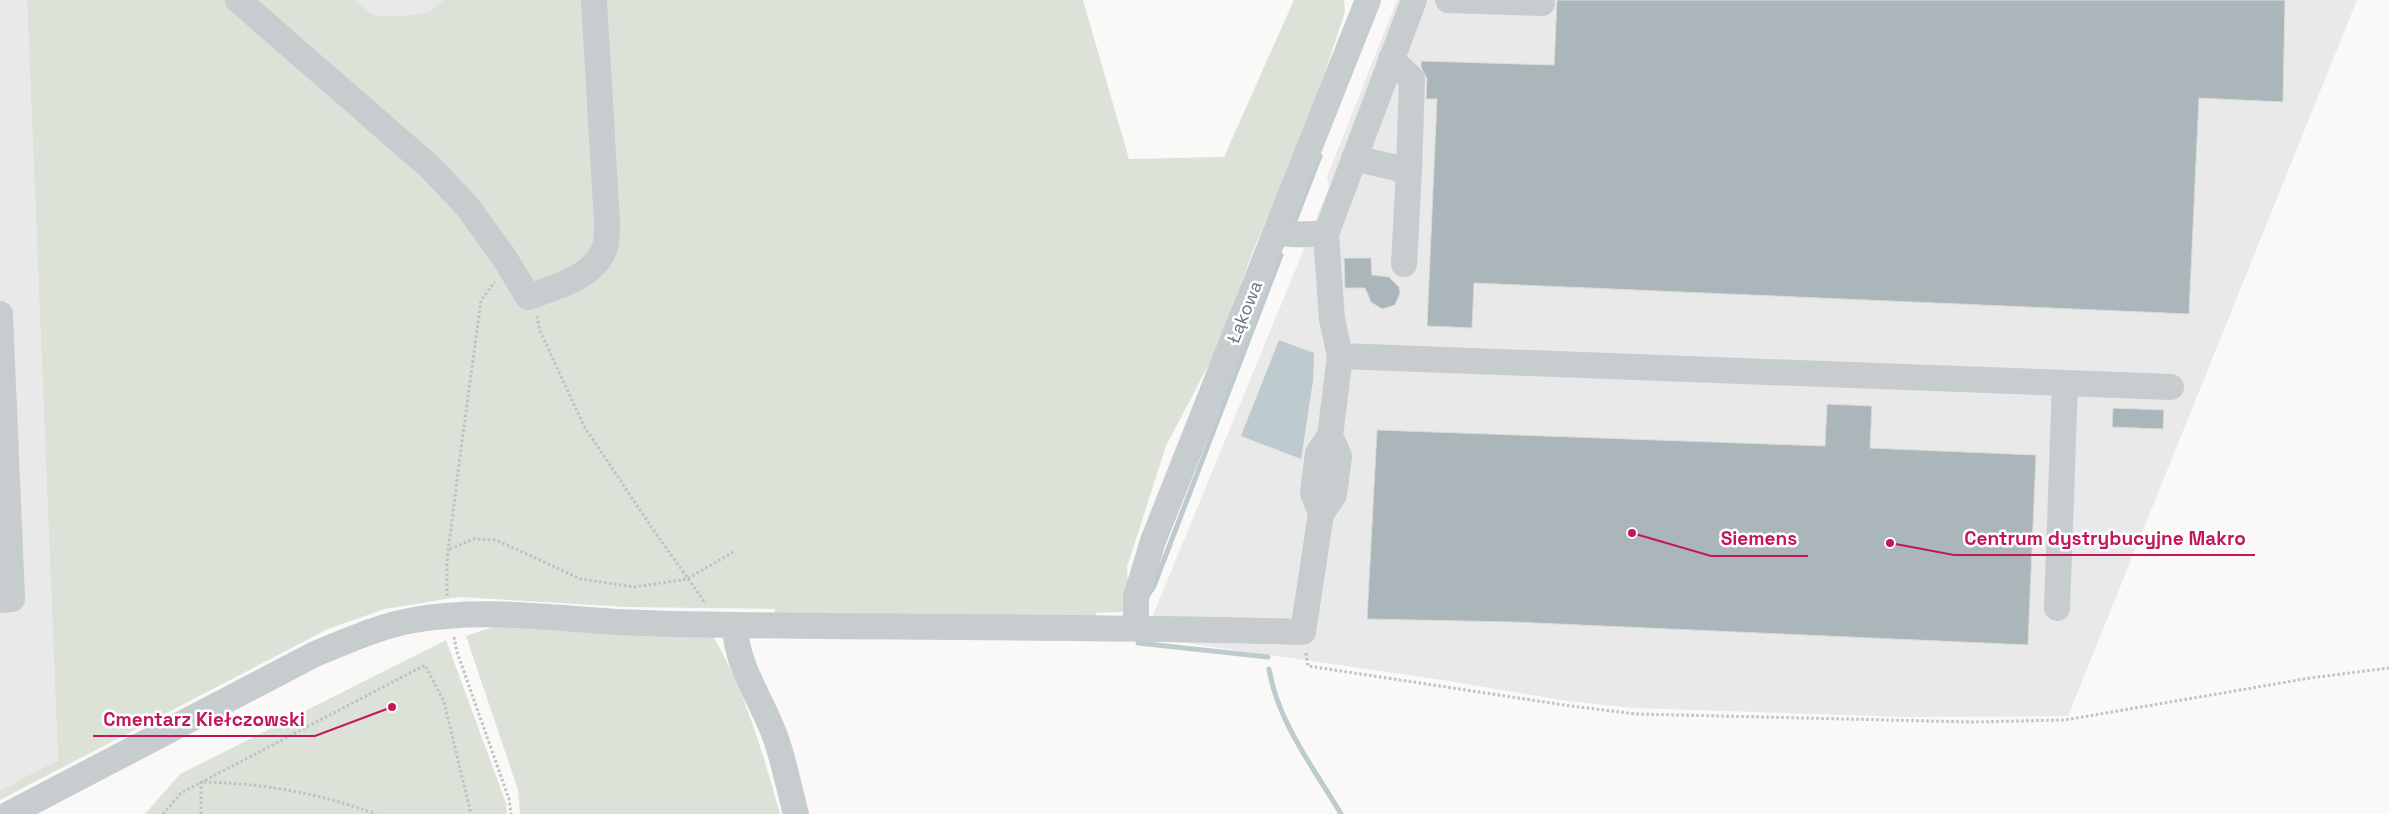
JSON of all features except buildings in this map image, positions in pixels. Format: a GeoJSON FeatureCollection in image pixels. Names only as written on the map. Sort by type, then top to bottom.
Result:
{"type":"FeatureCollection","features":[{"type":"Feature","properties":{"kind":"street"},"geometry":{"type":"LineString","coordinates":[[238,0],[431,168],[466,205],[504,256],[528,297],[584,274],[595,264],[606,242],[607,223],[594,0]]}},
{"type":"Feature","properties":{"kind":"street","name":"Łąkowa"},"geometry":{"type":"LineString","coordinates":[[1136,628],[1136,597],[1144,567],[1368,0]]}},
{"type":"Feature","properties":{"kind":"street"},"geometry":{"type":"LineString","coordinates":[[9,814],[315,654],[383,628],[413,620],[450,616],[513,614],[618,622],[735,625],[1136,628],[1303,632],[1321,514],[1334,495],[1339,456],[1330,436],[1340,356],[1332,319],[1326,234],[1414,0]]}},
{"type":"Feature","properties":{"kind":"street"},"geometry":{"type":"LineString","coordinates":[[1448,0],[1542,3]]}},
{"type":"Feature","properties":{"kind":"street"},"geometry":{"type":"LineString","coordinates":[[1391,59],[1412,79],[1404,264]]}},
{"type":"Feature","properties":{"kind":"street"},"geometry":{"type":"LineString","coordinates":[[1354,158],[1409,172]]}},
{"type":"Feature","properties":{"kind":"street"},"geometry":{"type":"LineString","coordinates":[[1276,231],[1290,236],[1309,233],[1326,234]]}},
{"type":"Feature","properties":{"kind":"street"},"geometry":{"type":"LineString","coordinates":[[0,314],[12,600],[0,600]]}},
{"type":"Feature","properties":{"kind":"street"},"geometry":{"type":"LineString","coordinates":[[1340,356],[2171,387]]}},
{"type":"Feature","properties":{"kind":"street"},"geometry":{"type":"LineString","coordinates":[[2057,608],[2066,383]]}},
{"type":"Feature","properties":{"kind":"street"},"geometry":{"type":"LineString","coordinates":[[735,625],[739,658],[775,737],[796,814]]}},
{"type":"Feature","properties":{"kind":"path"},"geometry":{"type":"LineString","coordinates":[[504,256],[497,279],[481,300],[458,472],[446,585],[457,652],[509,799],[511,814]]}},
{"type":"Feature","properties":{"kind":"path"},"geometry":{"type":"LineString","coordinates":[[528,297],[536,312],[540,331],[584,426],[700,598]]}},
{"type":"Feature","properties":{"kind":"path"},"geometry":{"type":"LineString","coordinates":[[450,549],[473,539],[496,540],[581,579],[634,588],[688,579],[733,552]]}},
{"type":"Feature","properties":{"kind":"path"},"geometry":{"type":"LineString","coordinates":[[1303,632],[1308,666],[1562,705],[1636,714],[1934,721],[2066,720],[2310,678],[2389,668]]}},
{"type":"Feature","properties":{"kind":"path"},"geometry":{"type":"LineString","coordinates":[[163,814],[181,793],[425,665],[444,702],[471,814]]}},
{"type":"Feature","properties":{"kind":"path"},"geometry":{"type":"LineString","coordinates":[[201,782],[201,814]]}},
{"type":"Feature","properties":{"kind":"path"},"geometry":{"type":"LineString","coordinates":[[201,782],[243,783],[299,792],[352,805],[376,814]]}},
{"type":"Feature","properties":{"kind":"shaded area"},"geometry":{"type":"Polygon","coordinates":[[[0,0],[27,0],[58,761],[0,791],[0,0]]]}},
{"type":"Feature","properties":{"kind":"shaded area"},"geometry":{"type":"Polygon","coordinates":[[[27,0],[356,0],[373,15],[401,16],[430,12],[443,0],[1083,0],[1129,159],[1224,157],[1294,0],[1344,0],[1345,12],[1310,117],[1251,256],[1217,349],[1166,446],[1127,567],[1129,605],[1124,612],[1096,613],[1096,618],[774,616],[775,609],[627,607],[459,597],[385,609],[328,629],[0,800],[0,791],[58,760],[27,0]]]}},
{"type":"Feature","properties":{"kind":"shaded area"},"geometry":{"type":"Polygon","coordinates":[[[356,0],[443,0],[430,12],[401,16],[373,15],[356,0]]]}},
{"type":"Feature","properties":{"kind":"shaded area"},"geometry":{"type":"Polygon","coordinates":[[[1397,0],[2357,0],[2068,716],[1906,717],[1634,708],[1568,701],[1436,679],[1144,637],[1329,187],[1327,177],[1397,0]]]}},
{"type":"Feature","properties":{"kind":"shaded area"},"geometry":{"type":"Polygon","coordinates":[[[1279,340],[1314,353],[1313,381],[1301,459],[1241,436],[1279,340]]]}},
{"type":"Feature","properties":{"kind":"shaded area"},"geometry":{"type":"Polygon","coordinates":[[[496,626],[713,636],[744,700],[760,745],[780,814],[520,814],[518,790],[466,636],[496,626]]]}},
{"type":"Feature","properties":{"kind":"shaded area"},"geometry":{"type":"Polygon","coordinates":[[[446,640],[506,803],[507,814],[145,814],[180,774],[446,640]]]}},
{"type":"Feature","properties":{"kind":"waterway"},"geometry":{"type":"LineString","coordinates":[[1294,223],[1320,156]]}},
{"type":"Feature","properties":{"kind":"waterway"},"geometry":{"type":"LineString","coordinates":[[1148,595],[1154,586],[1281,255]]}},
{"type":"Feature","properties":{"kind":"waterway"},"geometry":{"type":"LineString","coordinates":[[1138,643],[1268,657]]}},
{"type":"Feature","properties":{"kind":"waterway"},"geometry":{"type":"LineString","coordinates":[[1269,669],[1280,708],[1298,744],[1341,814]]}},
{"type":"Feature","properties":{"kind":"place","name":"Siemens"},"geometry":{"type":"Point","coordinates":[1632,533]}},
{"type":"Feature","properties":{"kind":"place","name":"Centrum dystrybucyjne Makro"},"geometry":{"type":"Point","coordinates":[1890,543]}},
{"type":"Feature","properties":{"kind":"place","name":"Cmentarz Kiełczowski"},"geometry":{"type":"Point","coordinates":[392,707]}}]}
